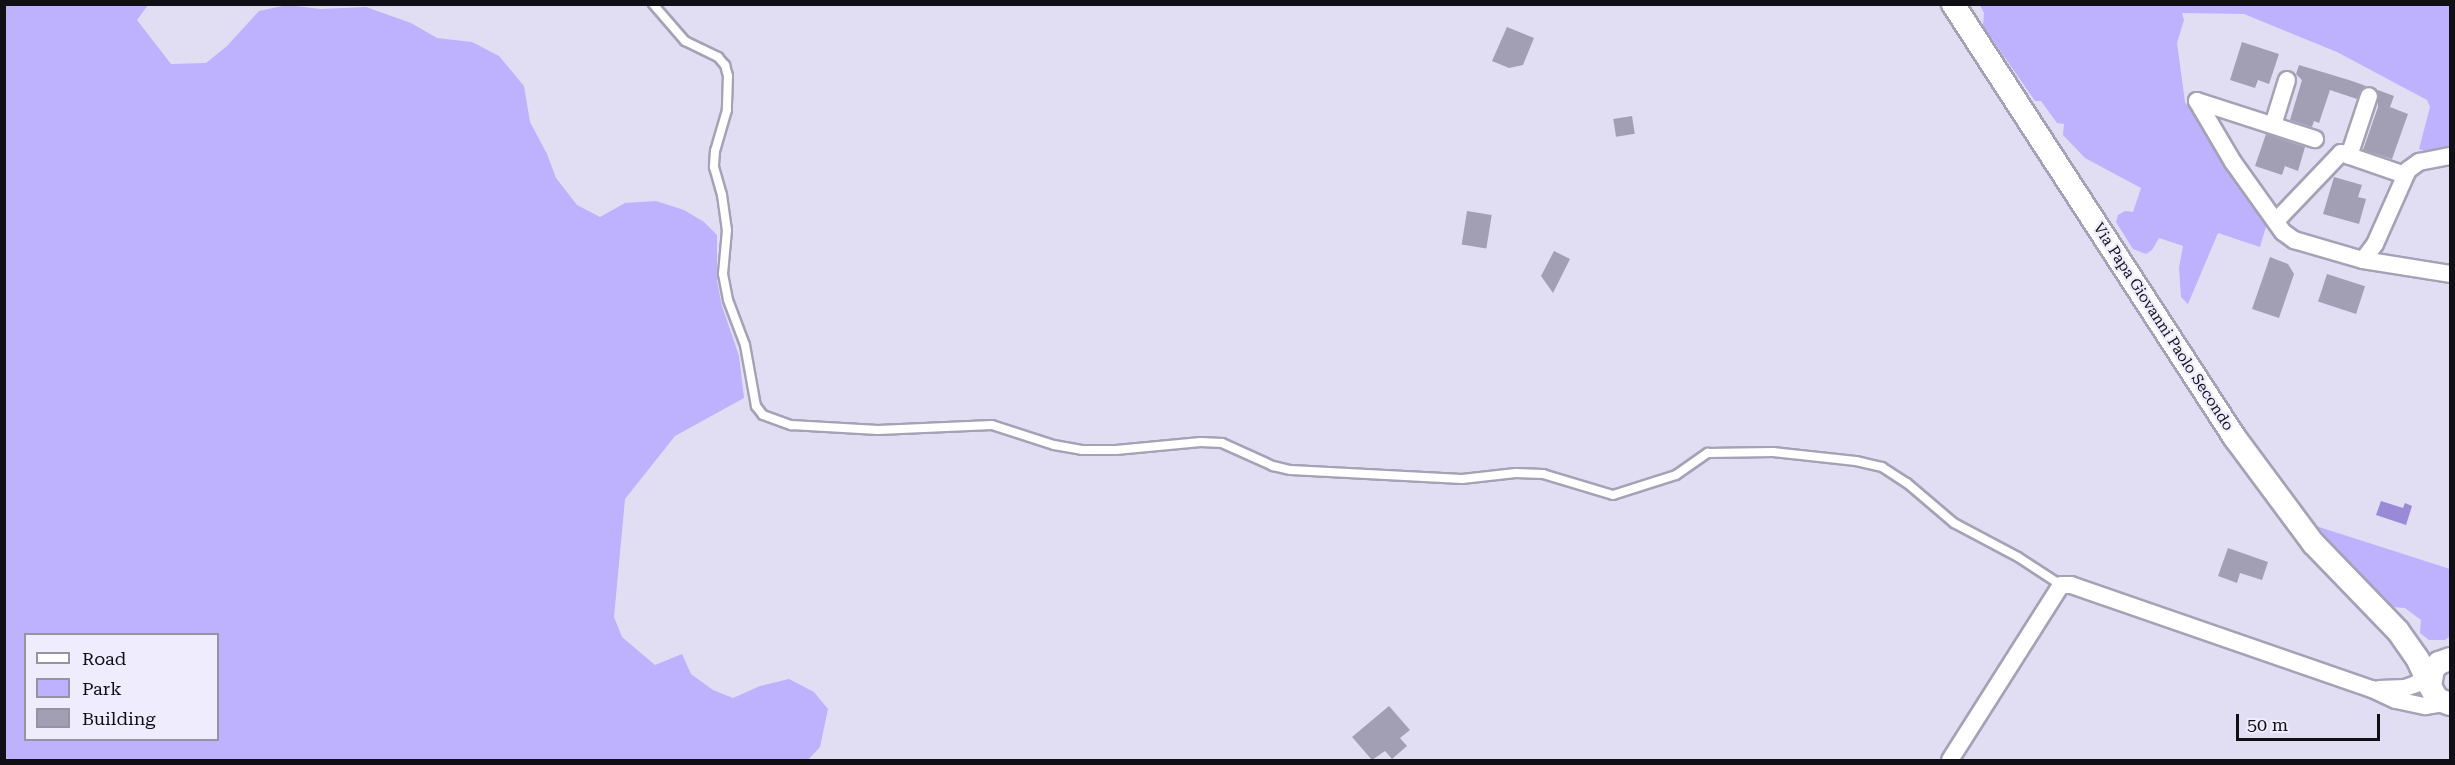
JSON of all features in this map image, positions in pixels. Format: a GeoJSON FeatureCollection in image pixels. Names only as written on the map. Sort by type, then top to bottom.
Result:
{"type":"FeatureCollection","features":[{"type":"Feature","properties":{"kind":"main road","name":"Via Papa Giovanni Paolo Secondo"},"geometry":{"type":"LineString","coordinates":[[1953,4],[2273,492],[2313,543],[2398,631],[2418,660],[2441,677]]}},
{"type":"Feature","properties":{"kind":"street"},"geometry":{"type":"LineString","coordinates":[[2273,125],[2287,80]]}},
{"type":"Feature","properties":{"kind":"street"},"geometry":{"type":"LineString","coordinates":[[2349,156],[2369,96]]}},
{"type":"Feature","properties":{"kind":"street"},"geometry":{"type":"LineString","coordinates":[[2315,139],[2198,101],[2233,162],[2283,232],[2294,240],[2363,260],[2451,274]]}},
{"type":"Feature","properties":{"kind":"street"},"geometry":{"type":"LineString","coordinates":[[2276,221],[2341,153],[2405,175]]}},
{"type":"Feature","properties":{"kind":"street"},"geometry":{"type":"LineString","coordinates":[[2363,260],[2375,244],[2405,175],[2419,162],[2451,156]]}},
{"type":"Feature","properties":{"kind":"street"},"geometry":{"type":"LineString","coordinates":[[1950,760],[2061,585],[2071,585],[2372,689],[2396,700],[2418,705],[2441,677]]}},
{"type":"Feature","properties":{"kind":"street"},"geometry":{"type":"LineString","coordinates":[[2372,689],[2405,688],[2441,677]]}},
{"type":"Feature","properties":{"kind":"lane"},"geometry":{"type":"LineString","coordinates":[[653,4],[685,41],[718,57],[725,65],[728,76],[727,110],[715,151],[714,167],[722,195],[727,230],[723,274],[728,300],[746,345],[756,406],[763,415],[791,425],[878,430],[992,424],[1054,445],[1082,450],[1116,450],[1201,442],[1222,443],[1273,466],[1291,470],[1461,479],[1516,473],[1543,474],[1613,495],[1676,475],[1708,453],[1773,452],[1856,461],[1882,466],[1907,483],[1954,523],[2018,557],[2061,585]]}},
{"type":"Feature","properties":{"kind":"green space"},"geometry":{"type":"Polygon","coordinates":[[[4,5],[148,5],[137,20],[171,64],[206,63],[227,46],[259,11],[287,5],[321,9],[366,7],[411,23],[437,38],[472,42],[499,56],[524,86],[530,122],[547,154],[556,178],[577,205],[600,217],[625,203],[656,201],[684,210],[704,222],[717,235],[717,281],[722,306],[739,356],[744,398],[675,436],[625,499],[614,617],[622,637],[655,665],[682,654],[691,674],[713,690],[733,698],[760,686],[789,679],[814,692],[828,709],[820,747],[808,760],[5,760],[4,5]]]}},
{"type":"Feature","properties":{"kind":"green space"},"geometry":{"type":"Polygon","coordinates":[[[1980,5],[2450,5],[2450,150],[2435,155],[2419,149],[2430,107],[2427,100],[2337,52],[2244,14],[2182,13],[2184,20],[2177,43],[2185,102],[2267,223],[2260,247],[2218,233],[2188,304],[2181,297],[2179,268],[2183,246],[2159,238],[2152,250],[2146,254],[2133,249],[2116,222],[2118,215],[2125,211],[2133,212],[2141,188],[2085,158],[2063,135],[2064,124],[2057,123],[2041,101],[2035,101],[1983,26],[1984,13],[1980,5]]]}},
{"type":"Feature","properties":{"kind":"green space"},"geometry":{"type":"Polygon","coordinates":[[[2316,526],[2450,569],[2450,636],[2445,640],[2429,640],[2420,633],[2421,620],[2405,608],[2392,607],[2316,526]]]}},
{"type":"Feature","properties":{"kind":"shaded area"},"geometry":{"type":"Polygon","coordinates":[[[2381,501],[2403,508],[2405,503],[2412,506],[2406,525],[2376,515],[2381,501]]]}},
{"type":"Feature","properties":{"kind":"building"},"geometry":{"type":"Polygon","coordinates":[[[1507,27],[1534,38],[1523,65],[1509,68],[1492,61],[1507,27]]]}},
{"type":"Feature","properties":{"kind":"building"},"geometry":{"type":"Polygon","coordinates":[[[2242,42],[2279,54],[2269,84],[2258,80],[2255,88],[2230,80],[2242,42]]]}},
{"type":"Feature","properties":{"kind":"building"},"geometry":{"type":"Polygon","coordinates":[[[2299,65],[2366,86],[2357,99],[2330,90],[2319,123],[2314,121],[2312,127],[2290,120],[2302,80],[2296,74],[2299,65]]]}},
{"type":"Feature","properties":{"kind":"building"},"geometry":{"type":"Polygon","coordinates":[[[2378,90],[2394,96],[2390,107],[2408,114],[2392,159],[2363,150],[2378,107],[2378,90]]]}},
{"type":"Feature","properties":{"kind":"building"},"geometry":{"type":"Polygon","coordinates":[[[1632,116],[1635,134],[1616,137],[1613,119],[1632,116]]]}},
{"type":"Feature","properties":{"kind":"building"},"geometry":{"type":"Polygon","coordinates":[[[2266,134],[2305,147],[2298,171],[2285,166],[2282,175],[2255,166],[2266,134]]]}},
{"type":"Feature","properties":{"kind":"building"},"geometry":{"type":"Polygon","coordinates":[[[2334,177],[2362,185],[2358,197],[2366,199],[2359,224],[2323,214],[2334,177]]]}},
{"type":"Feature","properties":{"kind":"building"},"geometry":{"type":"Polygon","coordinates":[[[1467,211],[1492,215],[1486,248],[1462,245],[1467,211]]]}},
{"type":"Feature","properties":{"kind":"building"},"geometry":{"type":"Polygon","coordinates":[[[1554,251],[1570,259],[1553,293],[1541,276],[1554,251]]]}},
{"type":"Feature","properties":{"kind":"building"},"geometry":{"type":"Polygon","coordinates":[[[2270,257],[2288,264],[2294,274],[2279,318],[2252,309],[2270,257]]]}},
{"type":"Feature","properties":{"kind":"building"},"geometry":{"type":"Polygon","coordinates":[[[2327,274],[2365,286],[2356,314],[2318,302],[2327,274]]]}},
{"type":"Feature","properties":{"kind":"building"},"geometry":{"type":"Polygon","coordinates":[[[2228,548],[2268,562],[2262,580],[2240,573],[2237,583],[2218,576],[2228,548]]]}},
{"type":"Feature","properties":{"kind":"building"},"geometry":{"type":"Polygon","coordinates":[[[1389,706],[1410,730],[1400,738],[1407,746],[1392,759],[1385,751],[1372,760],[1352,737],[1389,706]]]}}]}
